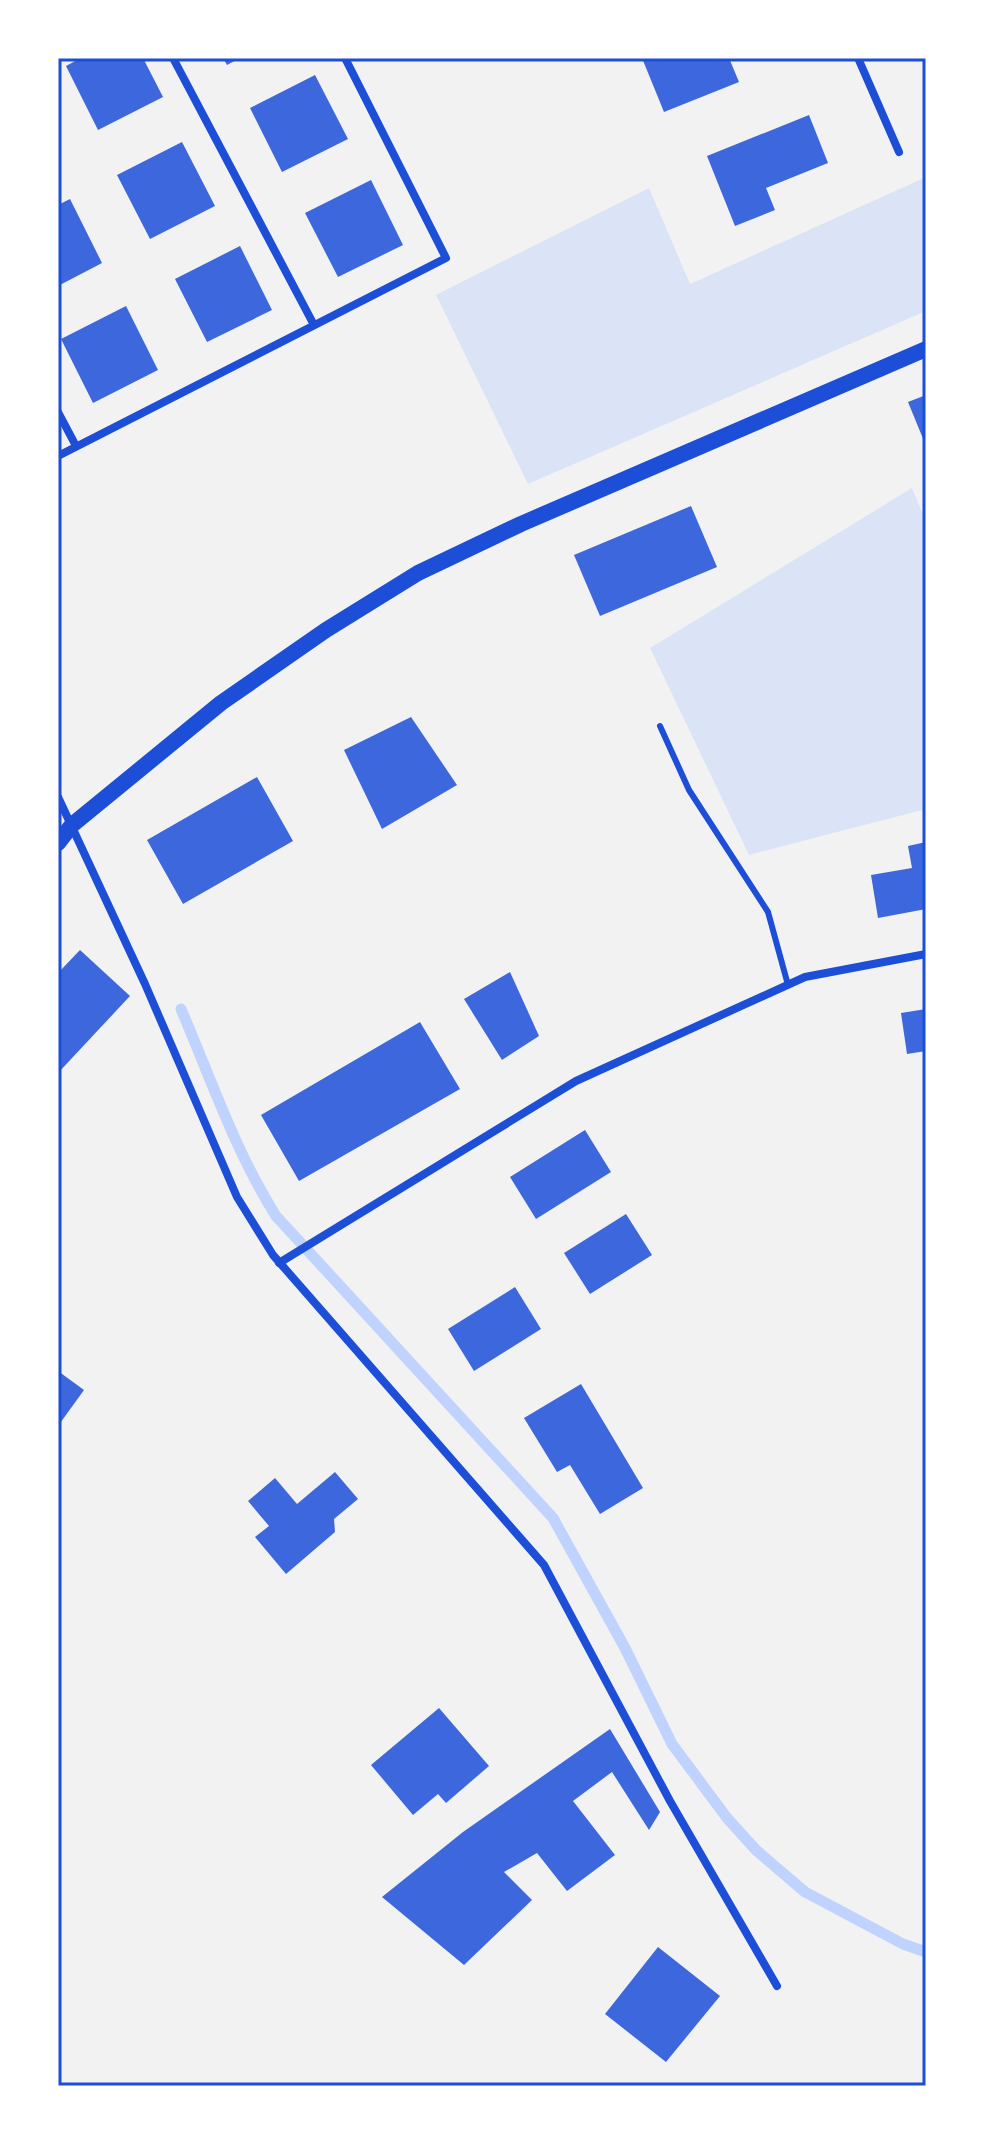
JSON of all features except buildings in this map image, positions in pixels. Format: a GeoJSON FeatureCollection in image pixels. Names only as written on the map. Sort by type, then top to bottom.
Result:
{"type":"FeatureCollection","features":[{"type":"Feature","properties":{"kind":"main road"},"geometry":{"type":"LineString","coordinates":[[58,843],[72,825],[221,703],[326,630],[418,573],[521,524],[926,349]]}},
{"type":"Feature","properties":{"kind":"street"},"geometry":{"type":"LineString","coordinates":[[173,58],[314,325]]}},
{"type":"Feature","properties":{"kind":"street"},"geometry":{"type":"LineString","coordinates":[[58,456],[446,258],[345,58]]}},
{"type":"Feature","properties":{"kind":"street"},"geometry":{"type":"LineString","coordinates":[[858,58],[899,152]]}},
{"type":"Feature","properties":{"kind":"street"},"geometry":{"type":"LineString","coordinates":[[58,412],[76,446]]}},
{"type":"Feature","properties":{"kind":"street"},"geometry":{"type":"LineString","coordinates":[[58,797],[145,984],[237,1197],[279,1263],[544,1565],[670,1801],[777,1986]]}},
{"type":"Feature","properties":{"kind":"street"},"geometry":{"type":"LineString","coordinates":[[279,1263],[576,1081],[805,977],[926,954]]}},
{"type":"Feature","properties":{"kind":"lane"},"geometry":{"type":"LineString","coordinates":[[660,726],[689,790],[768,912],[788,985]]}},
{"type":"Feature","properties":{"kind":"shaded area"},"geometry":{"type":"Polygon","coordinates":[[[926,177],[926,311],[528,484],[436,295],[649,188],[690,284],[926,177]]]}},
{"type":"Feature","properties":{"kind":"shaded area"},"geometry":{"type":"Polygon","coordinates":[[[912,488],[926,522],[926,809],[749,855],[650,648],[912,488]]]}},
{"type":"Feature","properties":{"kind":"waterway"},"geometry":{"type":"LineString","coordinates":[[181,1009],[236,1140],[276,1216],[553,1518],[625,1648],[672,1744],[727,1818],[756,1850],[805,1892],[903,1944],[926,1952]]}}]}
